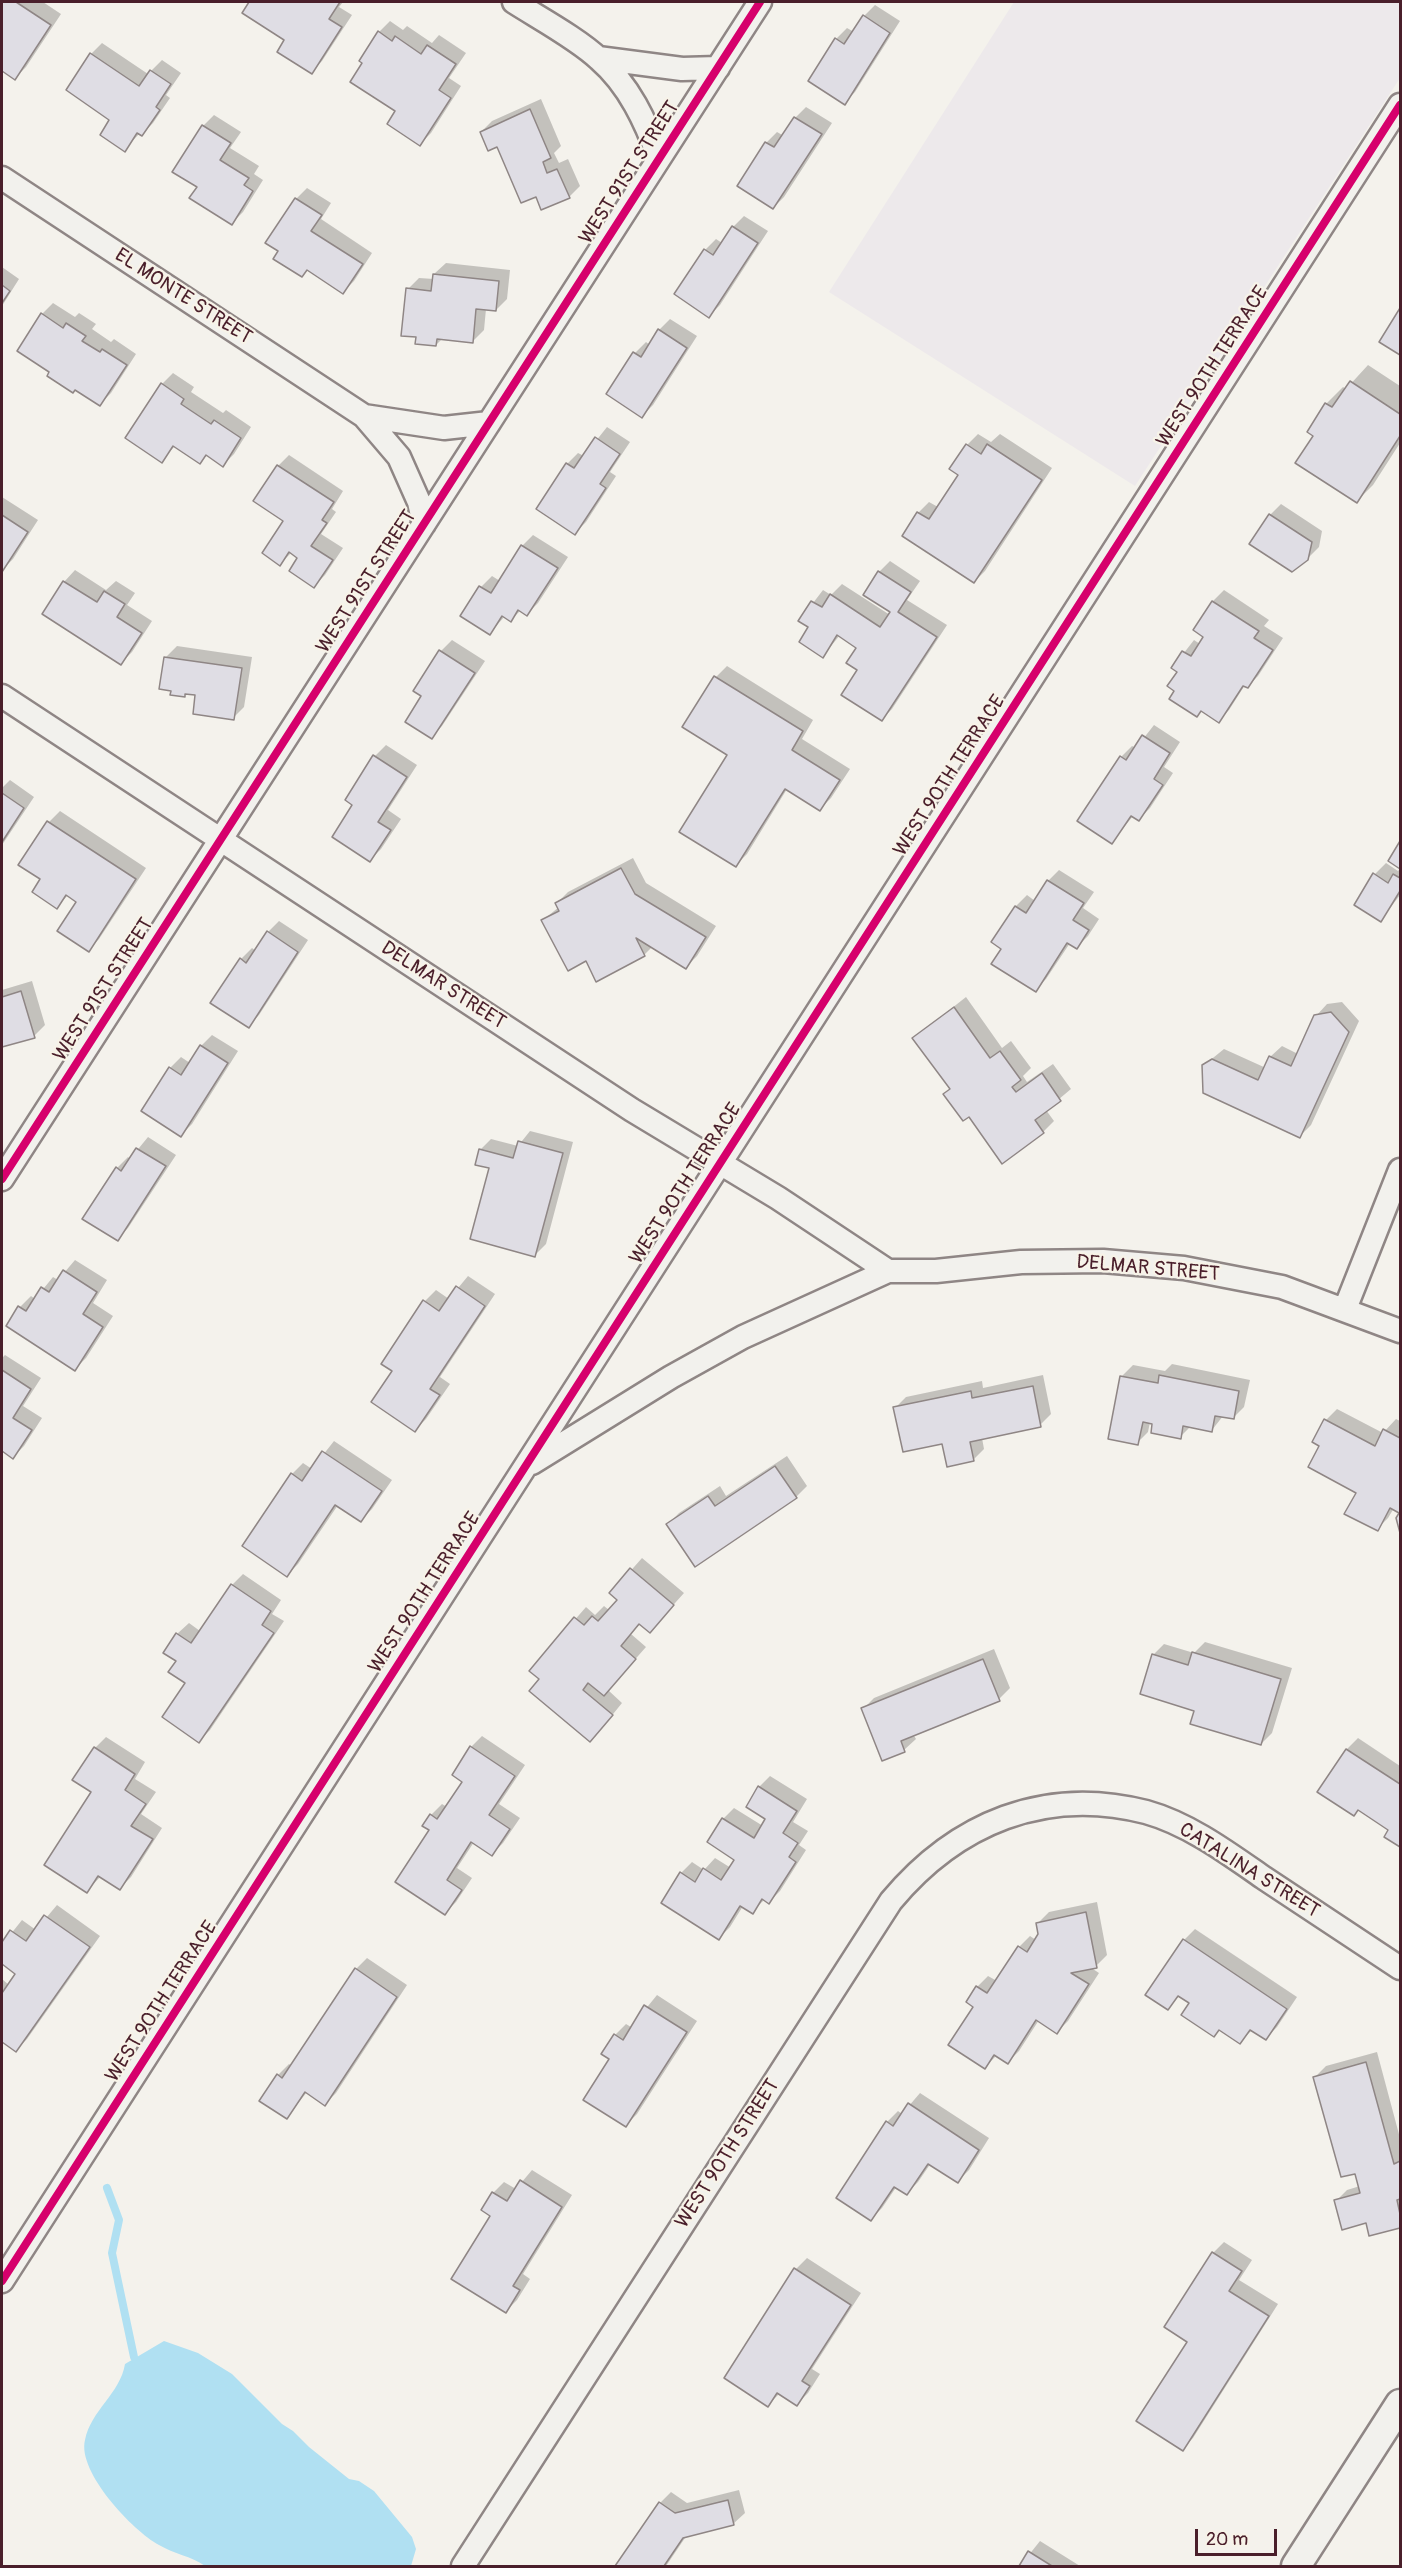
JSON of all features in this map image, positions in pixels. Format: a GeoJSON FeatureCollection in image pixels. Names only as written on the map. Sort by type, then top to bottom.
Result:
{"type":"FeatureCollection","features":[{"type":"Feature","properties":{"kind":"street"},"geometry":{"type":"LineString","coordinates":[[514,2],[598,58],[615,75],[641,114],[659,158]]}},
{"type":"Feature","properties":{"kind":"street","name":"WEST 91ST STREET"},"geometry":{"type":"LineString","coordinates":[[2,1179],[760,2]]}},
{"type":"Feature","properties":{"kind":"street"},"geometry":{"type":"LineString","coordinates":[[598,58],[682,69],[718,68]]}},
{"type":"Feature","properties":{"kind":"street","name":"WEST 90TH TERRACE"},"geometry":{"type":"LineString","coordinates":[[2,2282],[528,1465],[719,1162],[1401,105]]}},
{"type":"Feature","properties":{"kind":"street","name":"EL MONTE STREET"},"geometry":{"type":"LineString","coordinates":[[2,178],[364,416],[399,457],[419,502],[424,524]]}},
{"type":"Feature","properties":{"kind":"street","name":"EL MONTE STREET"},"geometry":{"type":"LineString","coordinates":[[364,416],[444,428],[471,427],[489,423]]}},
{"type":"Feature","properties":{"kind":"street","name":"DELMAR STREET"},"geometry":{"type":"LineString","coordinates":[[2,696],[632,1110],[778,1198],[888,1271]]}},
{"type":"Feature","properties":{"kind":"street"},"geometry":{"type":"LineString","coordinates":[[2,1150],[26,1141]]}},
{"type":"Feature","properties":{"kind":"street"},"geometry":{"type":"LineString","coordinates":[[1345,1310],[1401,1170]]}},
{"type":"Feature","properties":{"kind":"street","name":"DELMAR STREET"},"geometry":{"type":"LineString","coordinates":[[528,1465],[671,1377],[743,1337],[888,1271],[936,1271],[1021,1262],[1103,1261],[1184,1268],[1282,1287],[1401,1331]]}},
{"type":"Feature","properties":{"kind":"street","name":"CATALINA STREET"},"geometry":{"type":"LineString","coordinates":[[1049,1806],[1099,1805],[1146,1812],[1183,1827],[1236,1859],[1401,1968]]}},
{"type":"Feature","properties":{"kind":"street","name":"WEST 90TH STREET"},"geometry":{"type":"LineString","coordinates":[[463,2566],[891,1901],[913,1874],[949,1845],[989,1822],[1049,1806]]}},
{"type":"Feature","properties":{"kind":"street"},"geometry":{"type":"LineString","coordinates":[[1296,2566],[1401,2404]]}},
{"type":"Feature","properties":{"kind":"shaded area"},"geometry":{"type":"Polygon","coordinates":[[[1014,2],[1400,2],[1400,78],[1135,486],[829,292],[1014,2]]]}},
{"type":"Feature","properties":{"kind":"water"},"geometry":{"type":"Polygon","coordinates":[[[164,2341],[198,2353],[232,2374],[282,2424],[293,2431],[309,2447],[349,2479],[359,2481],[374,2491],[412,2537],[416,2549],[411,2566],[205,2566],[159,2545],[135,2527],[98,2484],[85,2453],[85,2440],[93,2420],[122,2375],[125,2364],[164,2341]]]}},
{"type":"Feature","properties":{"kind":"building"},"geometry":{"type":"Polygon","coordinates":[[[2,2],[16,2],[51,25],[15,80],[2,71],[2,2]]]}},
{"type":"Feature","properties":{"kind":"building"},"geometry":{"type":"Polygon","coordinates":[[[249,2],[340,2],[329,19],[342,27],[312,74],[277,52],[284,40],[242,13],[249,2]]]}},
{"type":"Feature","properties":{"kind":"building"},"geometry":{"type":"Polygon","coordinates":[[[863,15],[890,33],[845,105],[808,81],[835,38],[844,44],[863,15]]]}},
{"type":"Feature","properties":{"kind":"building"},"geometry":{"type":"Polygon","coordinates":[[[378,31],[392,41],[395,36],[421,54],[427,45],[456,64],[439,90],[451,98],[420,146],[387,124],[395,111],[350,82],[362,63],[359,61],[378,31]]]}},
{"type":"Feature","properties":{"kind":"building"},"geometry":{"type":"Polygon","coordinates":[[[90,53],[139,86],[150,70],[171,84],[156,107],[160,110],[142,136],[137,133],[125,152],[100,135],[109,120],[66,90],[90,53]]]}},
{"type":"Feature","properties":{"kind":"building"},"geometry":{"type":"Polygon","coordinates":[[[530,109],[551,158],[543,162],[547,173],[557,169],[570,198],[541,210],[536,197],[521,203],[497,147],[488,151],[480,132],[530,109]]]}},
{"type":"Feature","properties":{"kind":"building"},"geometry":{"type":"Polygon","coordinates":[[[794,117],[822,134],[773,209],[737,186],[765,142],[774,147],[794,117]]]}},
{"type":"Feature","properties":{"kind":"building"},"geometry":{"type":"Polygon","coordinates":[[[202,125],[231,143],[220,160],[249,178],[244,185],[253,191],[232,225],[189,198],[197,187],[172,172],[202,125]]]}},
{"type":"Feature","properties":{"kind":"building"},"geometry":{"type":"Polygon","coordinates":[[[295,198],[322,215],[311,231],[363,264],[343,294],[307,270],[302,277],[273,259],[278,251],[265,243],[295,198]]]}},
{"type":"Feature","properties":{"kind":"building"},"geometry":{"type":"Polygon","coordinates":[[[732,226],[758,243],[709,318],[674,294],[704,249],[713,255],[732,226]]]}},
{"type":"Feature","properties":{"kind":"building"},"geometry":{"type":"Polygon","coordinates":[[[433,274],[499,281],[496,311],[476,309],[473,343],[437,339],[436,346],[415,344],[416,337],[401,336],[406,288],[431,291],[433,274]]]}},
{"type":"Feature","properties":{"kind":"building"},"geometry":{"type":"Polygon","coordinates":[[[2,285],[10,291],[2,303],[2,285]]]}},
{"type":"Feature","properties":{"kind":"building"},"geometry":{"type":"Polygon","coordinates":[[[1400,308],[1400,355],[1379,342],[1400,308]]]}},
{"type":"Feature","properties":{"kind":"building"},"geometry":{"type":"Polygon","coordinates":[[[41,313],[63,328],[66,323],[86,336],[82,341],[100,352],[102,349],[127,365],[100,406],[75,390],[73,393],[47,376],[49,372],[17,351],[41,313]]]}},
{"type":"Feature","properties":{"kind":"building"},"geometry":{"type":"Polygon","coordinates":[[[658,329],[687,348],[642,418],[606,394],[633,352],[641,357],[658,329]]]}},
{"type":"Feature","properties":{"kind":"building"},"geometry":{"type":"Polygon","coordinates":[[[1350,381],[1400,414],[1400,436],[1357,503],[1295,463],[1313,436],[1307,432],[1325,403],[1332,407],[1350,381]]]}},
{"type":"Feature","properties":{"kind":"building"},"geometry":{"type":"Polygon","coordinates":[[[161,383],[184,399],[181,404],[211,424],[214,420],[241,438],[223,467],[206,455],[200,464],[173,446],[162,463],[125,438],[161,383]]]}},
{"type":"Feature","properties":{"kind":"building"},"geometry":{"type":"Polygon","coordinates":[[[595,437],[620,454],[600,484],[606,488],[575,535],[536,509],[566,463],[574,468],[595,437]]]}},
{"type":"Feature","properties":{"kind":"building"},"geometry":{"type":"Polygon","coordinates":[[[966,444],[981,454],[987,444],[1042,480],[974,583],[902,536],[917,512],[929,519],[958,475],[949,469],[966,444]]]}},
{"type":"Feature","properties":{"kind":"building"},"geometry":{"type":"Polygon","coordinates":[[[277,465],[334,502],[322,520],[327,523],[311,546],[333,560],[314,588],[289,571],[297,558],[289,552],[280,566],[262,553],[283,521],[253,501],[277,465]]]}},
{"type":"Feature","properties":{"kind":"building"},"geometry":{"type":"Polygon","coordinates":[[[1269,514],[1312,542],[1308,560],[1292,572],[1249,544],[1269,514]]]}},
{"type":"Feature","properties":{"kind":"building"},"geometry":{"type":"Polygon","coordinates":[[[2,515],[28,532],[2,572],[2,515]]]}},
{"type":"Feature","properties":{"kind":"building"},"geometry":{"type":"Polygon","coordinates":[[[521,545],[558,568],[527,616],[518,610],[511,622],[502,616],[490,635],[460,616],[479,586],[491,593],[521,545]]]}},
{"type":"Feature","properties":{"kind":"building"},"geometry":{"type":"Polygon","coordinates":[[[878,571],[911,592],[898,612],[937,637],[882,721],[841,695],[857,670],[846,663],[856,648],[837,635],[823,658],[799,642],[808,627],[798,621],[811,601],[822,607],[830,594],[880,627],[890,612],[863,595],[878,571]]]}},
{"type":"Feature","properties":{"kind":"building"},"geometry":{"type":"Polygon","coordinates":[[[63,581],[97,602],[104,591],[125,604],[117,617],[142,633],[121,665],[42,614],[63,581]]]}},
{"type":"Feature","properties":{"kind":"building"},"geometry":{"type":"Polygon","coordinates":[[[1212,601],[1259,631],[1254,638],[1273,650],[1248,688],[1243,686],[1219,723],[1201,711],[1197,717],[1169,699],[1174,691],[1167,686],[1177,672],[1171,668],[1182,651],[1191,656],[1203,637],[1193,630],[1212,601]]]}},
{"type":"Feature","properties":{"kind":"building"},"geometry":{"type":"Polygon","coordinates":[[[439,650],[475,673],[432,739],[405,722],[421,696],[413,691],[439,650]]]}},
{"type":"Feature","properties":{"kind":"building"},"geometry":{"type":"Polygon","coordinates":[[[164,657],[242,668],[234,720],[193,714],[195,695],[185,694],[185,697],[170,695],[171,691],[159,689],[164,657]]]}},
{"type":"Feature","properties":{"kind":"building"},"geometry":{"type":"Polygon","coordinates":[[[714,676],[803,731],[792,750],[840,780],[820,811],[785,789],[736,867],[679,832],[727,755],[682,727],[714,676]]]}},
{"type":"Feature","properties":{"kind":"building"},"geometry":{"type":"Polygon","coordinates":[[[1142,735],[1170,753],[1154,779],[1163,785],[1139,821],[1131,816],[1112,844],[1077,821],[1120,756],[1126,760],[1142,735]]]}},
{"type":"Feature","properties":{"kind":"building"},"geometry":{"type":"Polygon","coordinates":[[[373,755],[407,777],[378,822],[391,830],[370,862],[332,837],[352,805],[345,800],[373,755]]]}},
{"type":"Feature","properties":{"kind":"building"},"geometry":{"type":"Polygon","coordinates":[[[2,793],[24,808],[2,842],[2,793]]]}},
{"type":"Feature","properties":{"kind":"building"},"geometry":{"type":"Polygon","coordinates":[[[47,821],[136,879],[89,952],[57,931],[76,902],[66,895],[57,909],[32,892],[40,879],[18,865],[47,821]]]}},
{"type":"Feature","properties":{"kind":"building"},"geometry":{"type":"Polygon","coordinates":[[[1400,841],[1400,869],[1388,861],[1400,841]]]}},
{"type":"Feature","properties":{"kind":"building"},"geometry":{"type":"Polygon","coordinates":[[[621,868],[635,894],[706,937],[686,969],[636,938],[645,956],[596,982],[586,961],[568,971],[541,920],[559,911],[555,903],[621,868]]]}},
{"type":"Feature","properties":{"kind":"building"},"geometry":{"type":"Polygon","coordinates":[[[1373,873],[1388,883],[1393,874],[1400,878],[1400,891],[1381,922],[1354,905],[1373,873]]]}},
{"type":"Feature","properties":{"kind":"building"},"geometry":{"type":"Polygon","coordinates":[[[1047,880],[1084,903],[1073,920],[1089,930],[1077,949],[1067,943],[1036,992],[991,964],[1001,949],[991,942],[1015,906],[1026,913],[1047,880]]]}},
{"type":"Feature","properties":{"kind":"building"},"geometry":{"type":"Polygon","coordinates":[[[267,931],[298,952],[249,1028],[210,1003],[240,958],[246,963],[267,931]]]}},
{"type":"Feature","properties":{"kind":"building"},"geometry":{"type":"Polygon","coordinates":[[[21,991],[35,1038],[2,1047],[2,997],[21,991]]]}},
{"type":"Feature","properties":{"kind":"building"},"geometry":{"type":"Polygon","coordinates":[[[954,1007],[990,1058],[1000,1051],[1021,1080],[1012,1087],[1016,1092],[1042,1073],[1061,1101],[1035,1120],[1044,1133],[1002,1164],[969,1117],[963,1121],[943,1094],[950,1089],[912,1038],[954,1007]]]}},
{"type":"Feature","properties":{"kind":"building"},"geometry":{"type":"Polygon","coordinates":[[[1331,1012],[1349,1032],[1300,1138],[1203,1093],[1202,1065],[1212,1059],[1258,1080],[1269,1056],[1291,1066],[1314,1015],[1331,1012]]]}},
{"type":"Feature","properties":{"kind":"building"},"geometry":{"type":"Polygon","coordinates":[[[200,1045],[228,1063],[181,1137],[141,1111],[169,1067],[181,1075],[200,1045]]]}},
{"type":"Feature","properties":{"kind":"building"},"geometry":{"type":"Polygon","coordinates":[[[518,1141],[563,1153],[535,1257],[470,1239],[489,1168],[475,1165],[479,1149],[513,1158],[518,1141]]]}},
{"type":"Feature","properties":{"kind":"building"},"geometry":{"type":"Polygon","coordinates":[[[136,1148],[166,1166],[118,1241],[82,1219],[116,1167],[121,1171],[136,1148]]]}},
{"type":"Feature","properties":{"kind":"building"},"geometry":{"type":"Polygon","coordinates":[[[63,1270],[97,1292],[83,1314],[103,1327],[75,1371],[6,1326],[18,1306],[26,1311],[41,1287],[49,1292],[63,1270]]]}},
{"type":"Feature","properties":{"kind":"building"},"geometry":{"type":"Polygon","coordinates":[[[456,1286],[485,1306],[430,1389],[440,1395],[415,1432],[371,1402],[392,1371],[381,1364],[423,1300],[439,1311],[456,1286]]]}},
{"type":"Feature","properties":{"kind":"building"},"geometry":{"type":"Polygon","coordinates":[[[2,1370],[31,1389],[13,1418],[32,1430],[13,1459],[2,1451],[2,1370]]]}},
{"type":"Feature","properties":{"kind":"building"},"geometry":{"type":"Polygon","coordinates":[[[1159,1375],[1239,1391],[1234,1419],[1215,1416],[1212,1432],[1183,1426],[1181,1439],[1151,1433],[1152,1424],[1143,1422],[1138,1445],[1108,1439],[1120,1376],[1158,1383],[1159,1375]]]}},
{"type":"Feature","properties":{"kind":"building"},"geometry":{"type":"Polygon","coordinates":[[[1033,1386],[1041,1427],[970,1442],[974,1461],[947,1467],[942,1444],[903,1452],[893,1407],[971,1391],[972,1398],[1033,1386]]]}},
{"type":"Feature","properties":{"kind":"building"},"geometry":{"type":"Polygon","coordinates":[[[1324,1419],[1375,1446],[1383,1429],[1400,1438],[1400,1533],[1396,1518],[1399,1513],[1390,1508],[1378,1531],[1344,1514],[1356,1493],[1308,1467],[1319,1446],[1312,1442],[1324,1419]]]}},
{"type":"Feature","properties":{"kind":"building"},"geometry":{"type":"Polygon","coordinates":[[[322,1451],[382,1491],[361,1522],[335,1505],[287,1577],[242,1546],[291,1473],[302,1481],[322,1451]]]}},
{"type":"Feature","properties":{"kind":"building"},"geometry":{"type":"Polygon","coordinates":[[[775,1466],[797,1498],[695,1567],[666,1524],[708,1496],[715,1506],[775,1466]]]}},
{"type":"Feature","properties":{"kind":"building"},"geometry":{"type":"Polygon","coordinates":[[[630,1568],[674,1605],[650,1633],[639,1624],[621,1646],[636,1659],[604,1696],[588,1683],[583,1690],[613,1715],[590,1742],[529,1691],[539,1679],[529,1671],[574,1617],[584,1625],[592,1616],[598,1621],[617,1600],[609,1593],[630,1568]]]}},
{"type":"Feature","properties":{"kind":"building"},"geometry":{"type":"Polygon","coordinates":[[[231,1584],[271,1611],[262,1625],[274,1633],[199,1743],[162,1717],[185,1683],[168,1672],[176,1661],[163,1653],[176,1633],[191,1643],[231,1584]]]}},
{"type":"Feature","properties":{"kind":"building"},"geometry":{"type":"Polygon","coordinates":[[[1192,1652],[1281,1679],[1261,1745],[1190,1724],[1194,1711],[1140,1694],[1152,1654],[1188,1665],[1192,1652]]]}},
{"type":"Feature","properties":{"kind":"building"},"geometry":{"type":"Polygon","coordinates":[[[983,1659],[1000,1701],[901,1741],[905,1752],[882,1761],[861,1708],[983,1659]]]}},
{"type":"Feature","properties":{"kind":"building"},"geometry":{"type":"Polygon","coordinates":[[[470,1746],[515,1776],[489,1815],[510,1829],[492,1856],[471,1842],[447,1880],[462,1890],[445,1915],[395,1882],[429,1830],[422,1826],[430,1814],[437,1819],[462,1782],[452,1775],[470,1746]]]}},
{"type":"Feature","properties":{"kind":"building"},"geometry":{"type":"Polygon","coordinates":[[[94,1747],[135,1774],[125,1790],[146,1804],[131,1826],[153,1839],[120,1890],[98,1876],[87,1893],[44,1865],[91,1792],[72,1780],[94,1747]]]}},
{"type":"Feature","properties":{"kind":"building"},"geometry":{"type":"Polygon","coordinates":[[[1346,1749],[1400,1784],[1400,1847],[1384,1837],[1388,1830],[1358,1810],[1354,1816],[1317,1792],[1346,1749]]]}},
{"type":"Feature","properties":{"kind":"building"},"geometry":{"type":"Polygon","coordinates":[[[758,1786],[797,1811],[783,1833],[798,1843],[789,1857],[796,1862],[769,1904],[762,1899],[753,1914],[740,1906],[719,1940],[661,1903],[680,1872],[695,1882],[703,1868],[721,1880],[734,1860],[707,1842],[722,1818],[754,1838],[765,1819],[746,1807],[758,1786]]]}},
{"type":"Feature","properties":{"kind":"building"},"geometry":{"type":"Polygon","coordinates":[[[1086,1912],[1097,1968],[1071,1973],[1089,1984],[1057,2034],[1036,2020],[1008,2064],[994,2055],[985,2069],[948,2045],[973,2007],[966,2002],[976,1986],[987,1993],[1018,1946],[1027,1952],[1038,1934],[1036,1923],[1086,1912]]]}},
{"type":"Feature","properties":{"kind":"building"},"geometry":{"type":"Polygon","coordinates":[[[44,1915],[90,1947],[16,2052],[2,2042],[2,1993],[15,1974],[2,1964],[2,1942],[10,1930],[26,1941],[44,1915]]]}},
{"type":"Feature","properties":{"kind":"building"},"geometry":{"type":"Polygon","coordinates":[[[1183,1939],[1287,2009],[1266,2040],[1250,2030],[1240,2044],[1219,2030],[1214,2037],[1181,2015],[1189,2003],[1178,1996],[1168,2010],[1145,1995],[1183,1939]]]}},
{"type":"Feature","properties":{"kind":"building"},"geometry":{"type":"Polygon","coordinates":[[[355,1968],[397,1997],[325,2106],[305,2092],[287,2119],[259,2101],[277,2074],[282,2078],[355,1968]]]}},
{"type":"Feature","properties":{"kind":"building"},"geometry":{"type":"Polygon","coordinates":[[[644,2005],[687,2032],[626,2127],[583,2100],[609,2059],[601,2054],[614,2034],[623,2040],[644,2005]]]}},
{"type":"Feature","properties":{"kind":"building"},"geometry":{"type":"Polygon","coordinates":[[[1366,2062],[1394,2164],[1400,2161],[1400,2199],[1397,2200],[1400,2228],[1369,2236],[1366,2223],[1342,2230],[1334,2200],[1360,2193],[1355,2174],[1341,2177],[1313,2077],[1366,2062]]]}},
{"type":"Feature","properties":{"kind":"building"},"geometry":{"type":"Polygon","coordinates":[[[908,2103],[979,2150],[958,2183],[928,2164],[907,2195],[894,2187],[871,2221],[836,2198],[886,2121],[893,2126],[908,2103]]]}},
{"type":"Feature","properties":{"kind":"building"},"geometry":{"type":"Polygon","coordinates":[[[520,2180],[562,2207],[513,2286],[520,2290],[506,2313],[451,2279],[490,2216],[481,2210],[492,2192],[507,2201],[520,2180]]]}},
{"type":"Feature","properties":{"kind":"building"},"geometry":{"type":"Polygon","coordinates":[[[1212,2252],[1242,2271],[1229,2291],[1269,2316],[1183,2451],[1136,2421],[1187,2342],[1164,2327],[1212,2252]]]}},
{"type":"Feature","properties":{"kind":"building"},"geometry":{"type":"Polygon","coordinates":[[[794,2268],[851,2305],[802,2381],[810,2386],[797,2406],[777,2393],[768,2407],[724,2378],[794,2268]]]}},
{"type":"Feature","properties":{"kind":"building"},"geometry":{"type":"Polygon","coordinates":[[[728,2500],[734,2525],[683,2538],[664,2566],[615,2566],[659,2502],[675,2513],[728,2500]]]}},
{"type":"Feature","properties":{"kind":"building"},"geometry":{"type":"Polygon","coordinates":[[[1028,2551],[1052,2566],[1019,2566],[1028,2551]]]}},
{"type":"Feature","properties":{"kind":"waterway"},"geometry":{"type":"LineString","coordinates":[[107,2188],[119,2220],[112,2253],[134,2357]]}},
{"type":"Feature","properties":{"kind":"cycle path"},"geometry":{"type":"LineString","coordinates":[[2,1179],[760,2]]}},
{"type":"Feature","properties":{"kind":"cycle path"},"geometry":{"type":"LineString","coordinates":[[2,2281],[1400,105]]}}]}
